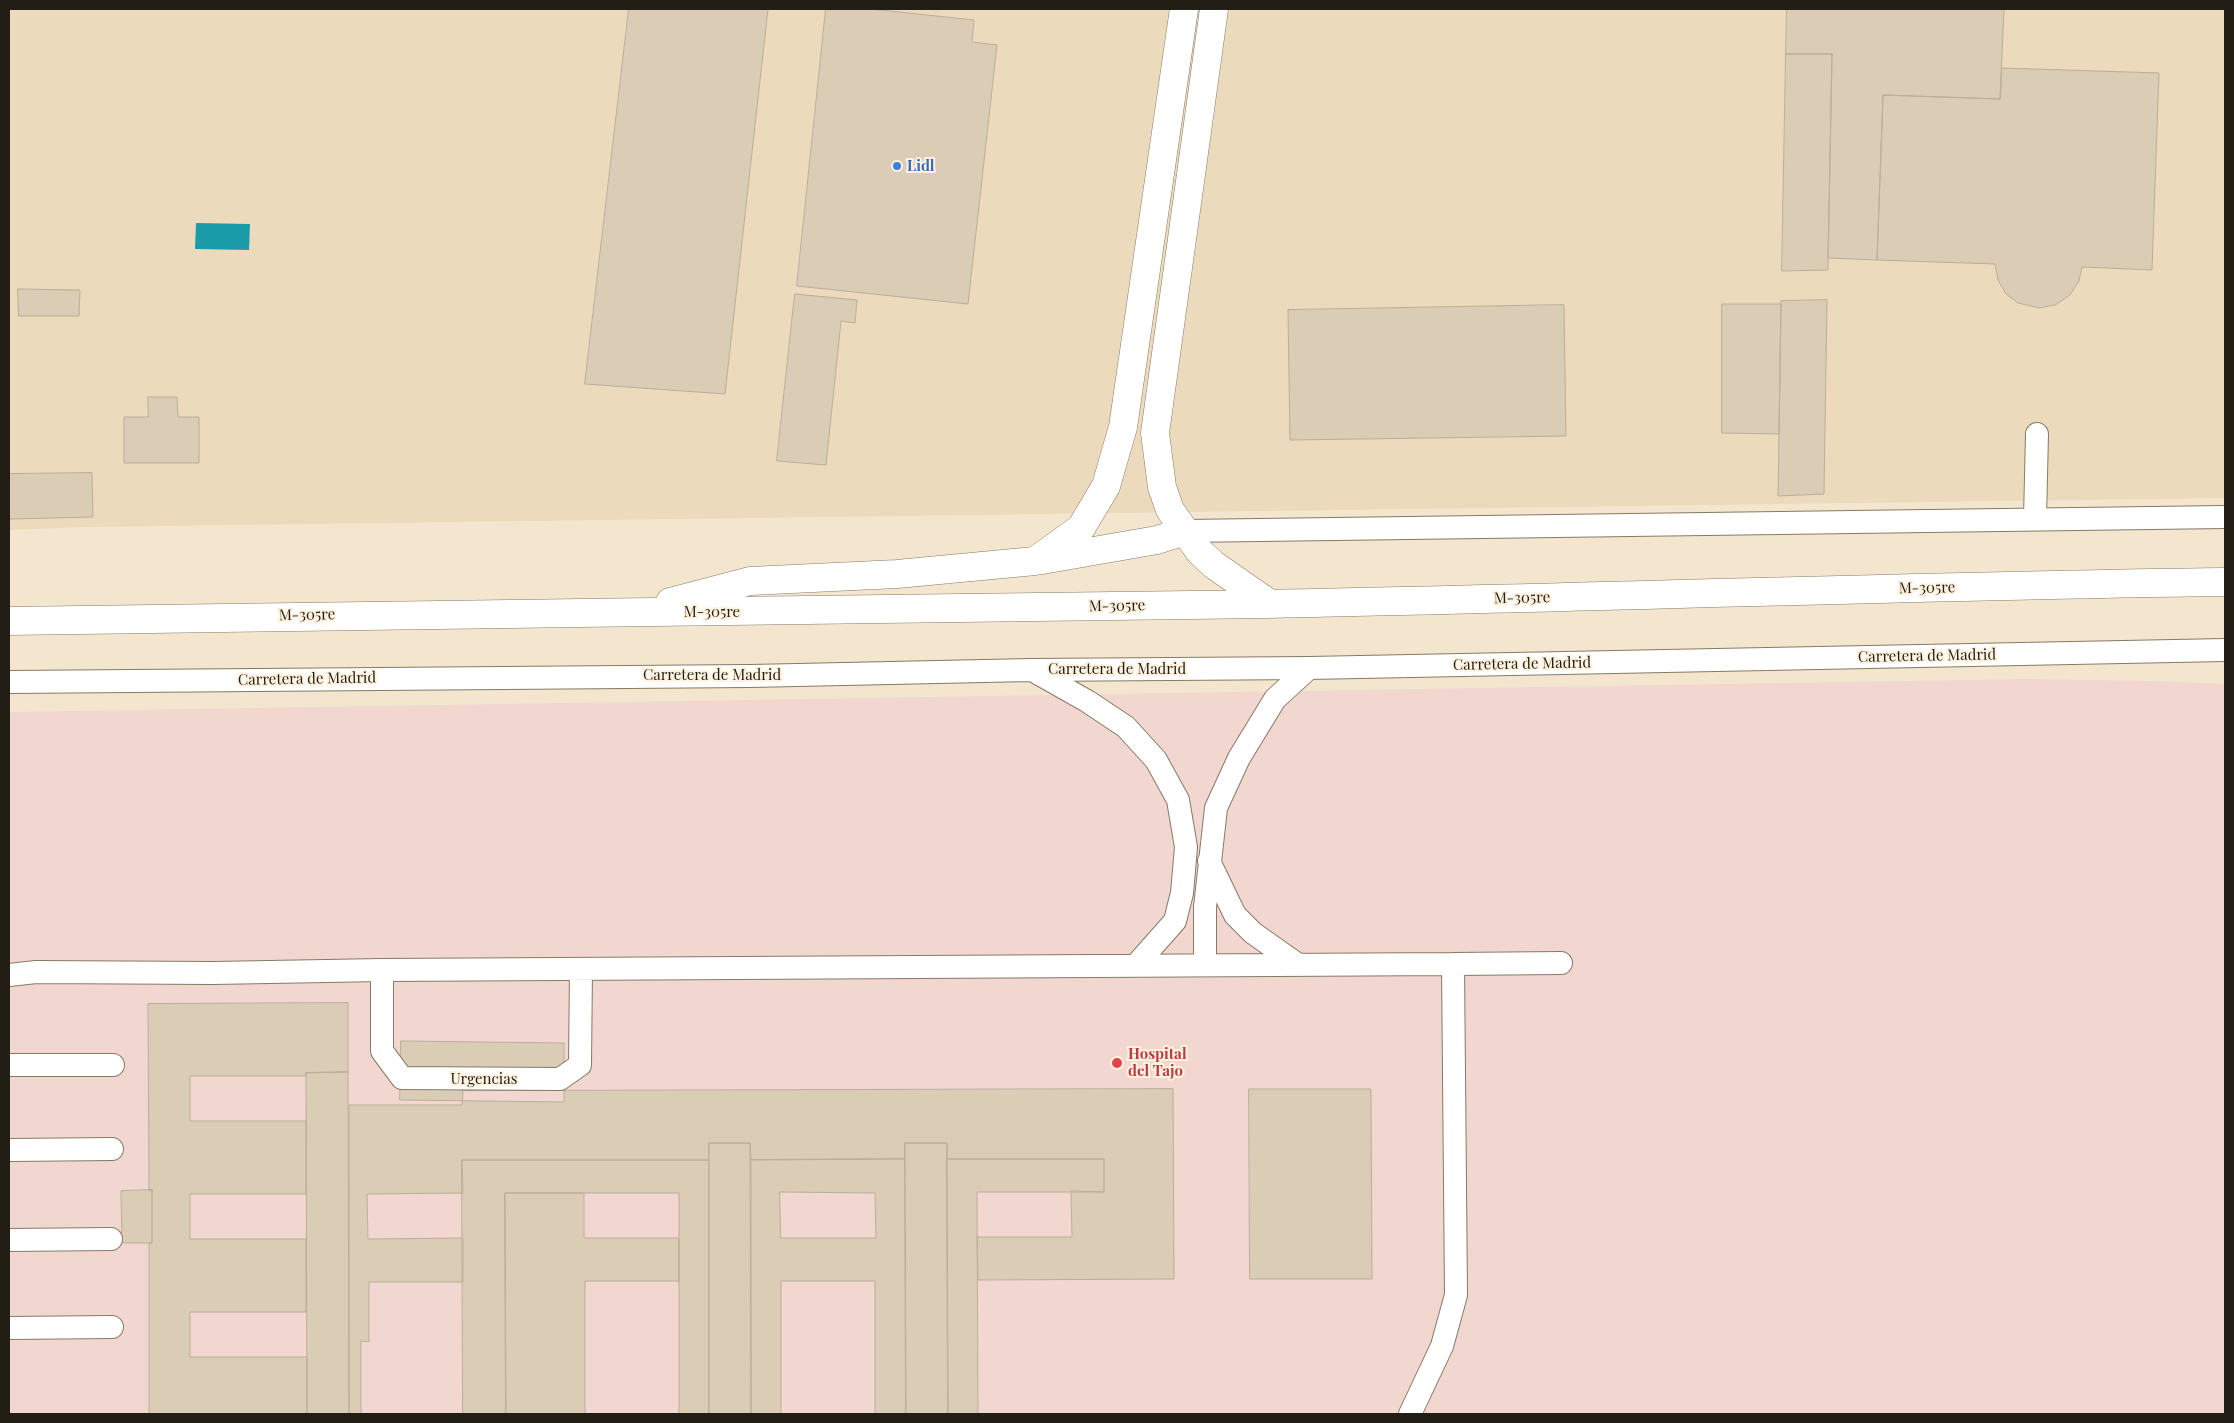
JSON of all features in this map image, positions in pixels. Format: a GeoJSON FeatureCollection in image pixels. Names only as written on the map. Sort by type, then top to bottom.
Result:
{"type":"FeatureCollection","features":[{"type":"Feature","properties":{"kind":"main road"},"geometry":{"type":"LineString","coordinates":[[1035,561],[1081,528],[1106,486],[1123,426],[1184,9]]}},
{"type":"Feature","properties":{"kind":"main road"},"geometry":{"type":"LineString","coordinates":[[1214,9],[1155,433],[1162,487],[1170,510],[1199,551],[1214,566],[1270,604]]}},
{"type":"Feature","properties":{"kind":"main road"},"geometry":{"type":"LineString","coordinates":[[630,613],[750,582],[897,574],[1035,561],[1157,540],[1185,531]]}},
{"type":"Feature","properties":{"kind":"main road","name":"M-305re"},"geometry":{"type":"LineString","coordinates":[[9,621],[294,614],[630,613],[1270,604],[2225,582]]}},
{"type":"Feature","properties":{"kind":"lane"},"geometry":{"type":"LineString","coordinates":[[2035,518],[2038,434]]}},
{"type":"Feature","properties":{"kind":"lane"},"geometry":{"type":"LineString","coordinates":[[1185,531],[2035,518],[2225,517]]}},
{"type":"Feature","properties":{"kind":"lane","name":"Carretera de Madrid"},"geometry":{"type":"LineString","coordinates":[[9,682],[750,676],[1031,670],[1309,668],[2225,650]]}},
{"type":"Feature","properties":{"kind":"lane"},"geometry":{"type":"LineString","coordinates":[[1205,966],[1205,906],[1216,808],[1238,758],[1275,699],[1309,668]]}},
{"type":"Feature","properties":{"kind":"lane"},"geometry":{"type":"LineString","coordinates":[[1031,670],[1086,701],[1126,727],[1156,760],[1178,800],[1186,847],[1182,893],[1175,921],[1136,965]]}},
{"type":"Feature","properties":{"kind":"lane"},"geometry":{"type":"LineString","coordinates":[[9,695],[32,682]]}},
{"type":"Feature","properties":{"kind":"lane"},"geometry":{"type":"LineString","coordinates":[[1209,860],[1235,916],[1253,934],[1297,964]]}},
{"type":"Feature","properties":{"kind":"lane"},"geometry":{"type":"LineString","coordinates":[[9,975],[36,972],[214,973],[382,970],[1561,963]]}},
{"type":"Feature","properties":{"kind":"lane"},"geometry":{"type":"LineString","coordinates":[[1410,1414],[1442,1346],[1456,1295],[1453,964]]}},
{"type":"Feature","properties":{"kind":"lane","name":"Urgencias"},"geometry":{"type":"LineString","coordinates":[[382,970],[382,1050],[402,1078],[560,1079],[580,1065],[581,969]]}},
{"type":"Feature","properties":{"kind":"lane"},"geometry":{"type":"LineString","coordinates":[[9,1065],[113,1064]]}},
{"type":"Feature","properties":{"kind":"lane"},"geometry":{"type":"LineString","coordinates":[[9,1150],[112,1149]]}},
{"type":"Feature","properties":{"kind":"lane"},"geometry":{"type":"LineString","coordinates":[[9,1240],[111,1240]]}},
{"type":"Feature","properties":{"kind":"lane"},"geometry":{"type":"LineString","coordinates":[[9,1328],[112,1327]]}},
{"type":"Feature","properties":{"kind":"shaded area"},"geometry":{"type":"Polygon","coordinates":[[[9,9],[2225,9],[2225,498],[87,527],[9,530],[9,9]]]}},
{"type":"Feature","properties":{"kind":"shaded area","name":"Hospital del Tajo"},"geometry":{"type":"Polygon","coordinates":[[[2028,679],[2225,684],[2225,1414],[9,1414],[9,712],[2028,679]]]}},
{"type":"Feature","properties":{"kind":"water"},"geometry":{"type":"Polygon","coordinates":[[[196,223],[250,224],[249,250],[195,249],[196,223]]]}},
{"type":"Feature","properties":{"kind":"building"},"geometry":{"type":"Polygon","coordinates":[[[629,9],[768,9],[725,394],[585,384],[629,9]]]}},
{"type":"Feature","properties":{"kind":"building","name":"Lidl"},"geometry":{"type":"Polygon","coordinates":[[[826,9],[871,9],[974,20],[972,42],[997,45],[968,304],[797,286],[826,9]]]}},
{"type":"Feature","properties":{"kind":"building"},"geometry":{"type":"Polygon","coordinates":[[[1787,9],[2004,9],[2000,99],[1883,95],[1877,260],[1828,258],[1832,54],[1786,54],[1787,9]]]}},
{"type":"Feature","properties":{"kind":"building"},"geometry":{"type":"Polygon","coordinates":[[[1786,54],[1832,54],[1828,270],[1782,271],[1786,54]]]}},
{"type":"Feature","properties":{"kind":"building"},"geometry":{"type":"Polygon","coordinates":[[[2002,68],[2159,73],[2152,270],[2082,267],[2079,281],[2070,295],[2055,305],[2039,308],[2018,303],[2006,294],[1998,280],[1995,264],[1877,260],[1883,95],[2000,99],[2002,68]]]}},
{"type":"Feature","properties":{"kind":"building"},"geometry":{"type":"Polygon","coordinates":[[[18,289],[80,290],[79,316],[19,316],[18,289]]]}},
{"type":"Feature","properties":{"kind":"building"},"geometry":{"type":"Polygon","coordinates":[[[795,294],[857,300],[855,323],[841,321],[826,465],[777,461],[795,294]]]}},
{"type":"Feature","properties":{"kind":"building"},"geometry":{"type":"Polygon","coordinates":[[[1827,300],[1824,494],[1778,496],[1781,301],[1827,300]]]}},
{"type":"Feature","properties":{"kind":"building"},"geometry":{"type":"Polygon","coordinates":[[[1722,304],[1781,304],[1779,434],[1722,433],[1722,304]]]}},
{"type":"Feature","properties":{"kind":"building"},"geometry":{"type":"Polygon","coordinates":[[[1564,305],[1566,436],[1290,440],[1288,310],[1564,305]]]}},
{"type":"Feature","properties":{"kind":"building"},"geometry":{"type":"Polygon","coordinates":[[[148,397],[177,397],[178,417],[199,417],[199,463],[124,463],[124,417],[148,417],[148,397]]]}},
{"type":"Feature","properties":{"kind":"building"},"geometry":{"type":"Polygon","coordinates":[[[92,473],[93,517],[9,519],[9,474],[92,473]]]}},
{"type":"Feature","properties":{"kind":"building"},"geometry":{"type":"Polygon","coordinates":[[[348,1003],[348,1072],[306,1073],[306,1076],[190,1076],[190,1121],[306,1121],[306,1194],[190,1194],[190,1239],[306,1239],[306,1312],[190,1312],[190,1357],[307,1357],[307,1414],[149,1414],[149,1243],[152,1243],[152,1190],[149,1191],[148,1004],[348,1003]]]}},
{"type":"Feature","properties":{"kind":"building"},"geometry":{"type":"Polygon","coordinates":[[[401,1041],[564,1043],[564,1102],[400,1100],[401,1041]]]}},
{"type":"Feature","properties":{"kind":"building"},"geometry":{"type":"Polygon","coordinates":[[[348,1072],[349,1414],[307,1414],[306,1073],[348,1072]]]}},
{"type":"Feature","properties":{"kind":"building"},"geometry":{"type":"Polygon","coordinates":[[[1173,1089],[1174,1279],[978,1280],[977,1237],[1072,1237],[1071,1191],[1104,1192],[1104,1159],[947,1159],[947,1143],[905,1143],[905,1159],[751,1160],[750,1143],[709,1143],[709,1160],[462,1160],[463,1193],[367,1194],[368,1239],[463,1238],[463,1282],[369,1282],[369,1342],[361,1341],[361,1414],[349,1414],[349,1105],[462,1105],[463,1091],[1173,1089]]]}},
{"type":"Feature","properties":{"kind":"building"},"geometry":{"type":"Polygon","coordinates":[[[1249,1089],[1371,1089],[1372,1279],[1250,1279],[1249,1089]]]}},
{"type":"Feature","properties":{"kind":"building"},"geometry":{"type":"Polygon","coordinates":[[[709,1143],[750,1143],[751,1414],[709,1414],[709,1143]]]}},
{"type":"Feature","properties":{"kind":"building"},"geometry":{"type":"Polygon","coordinates":[[[905,1143],[947,1143],[948,1414],[906,1414],[905,1143]]]}},
{"type":"Feature","properties":{"kind":"building"},"geometry":{"type":"Polygon","coordinates":[[[905,1159],[906,1414],[875,1414],[875,1281],[781,1281],[781,1414],[751,1414],[751,1160],[905,1159]],[[780,1192],[781,1238],[876,1238],[875,1193],[780,1192]]]}},
{"type":"Feature","properties":{"kind":"building"},"geometry":{"type":"Polygon","coordinates":[[[947,1159],[1104,1159],[1104,1192],[977,1192],[978,1414],[948,1414],[947,1159]]]}},
{"type":"Feature","properties":{"kind":"building"},"geometry":{"type":"Polygon","coordinates":[[[462,1160],[709,1160],[709,1414],[679,1414],[679,1193],[505,1193],[506,1414],[463,1414],[462,1160]]]}},
{"type":"Feature","properties":{"kind":"building"},"geometry":{"type":"Polygon","coordinates":[[[152,1190],[152,1243],[122,1243],[121,1191],[152,1190]]]}},
{"type":"Feature","properties":{"kind":"building"},"geometry":{"type":"Polygon","coordinates":[[[505,1193],[584,1193],[584,1238],[679,1238],[679,1281],[585,1281],[585,1414],[506,1414],[505,1193]]]}},
{"type":"Feature","properties":{"kind":"place","name":"Lidl"},"geometry":{"type":"Point","coordinates":[897,166]}},
{"type":"Feature","properties":{"kind":"place","name":"Hospital del Tajo"},"geometry":{"type":"Point","coordinates":[1117,1063]}}]}
